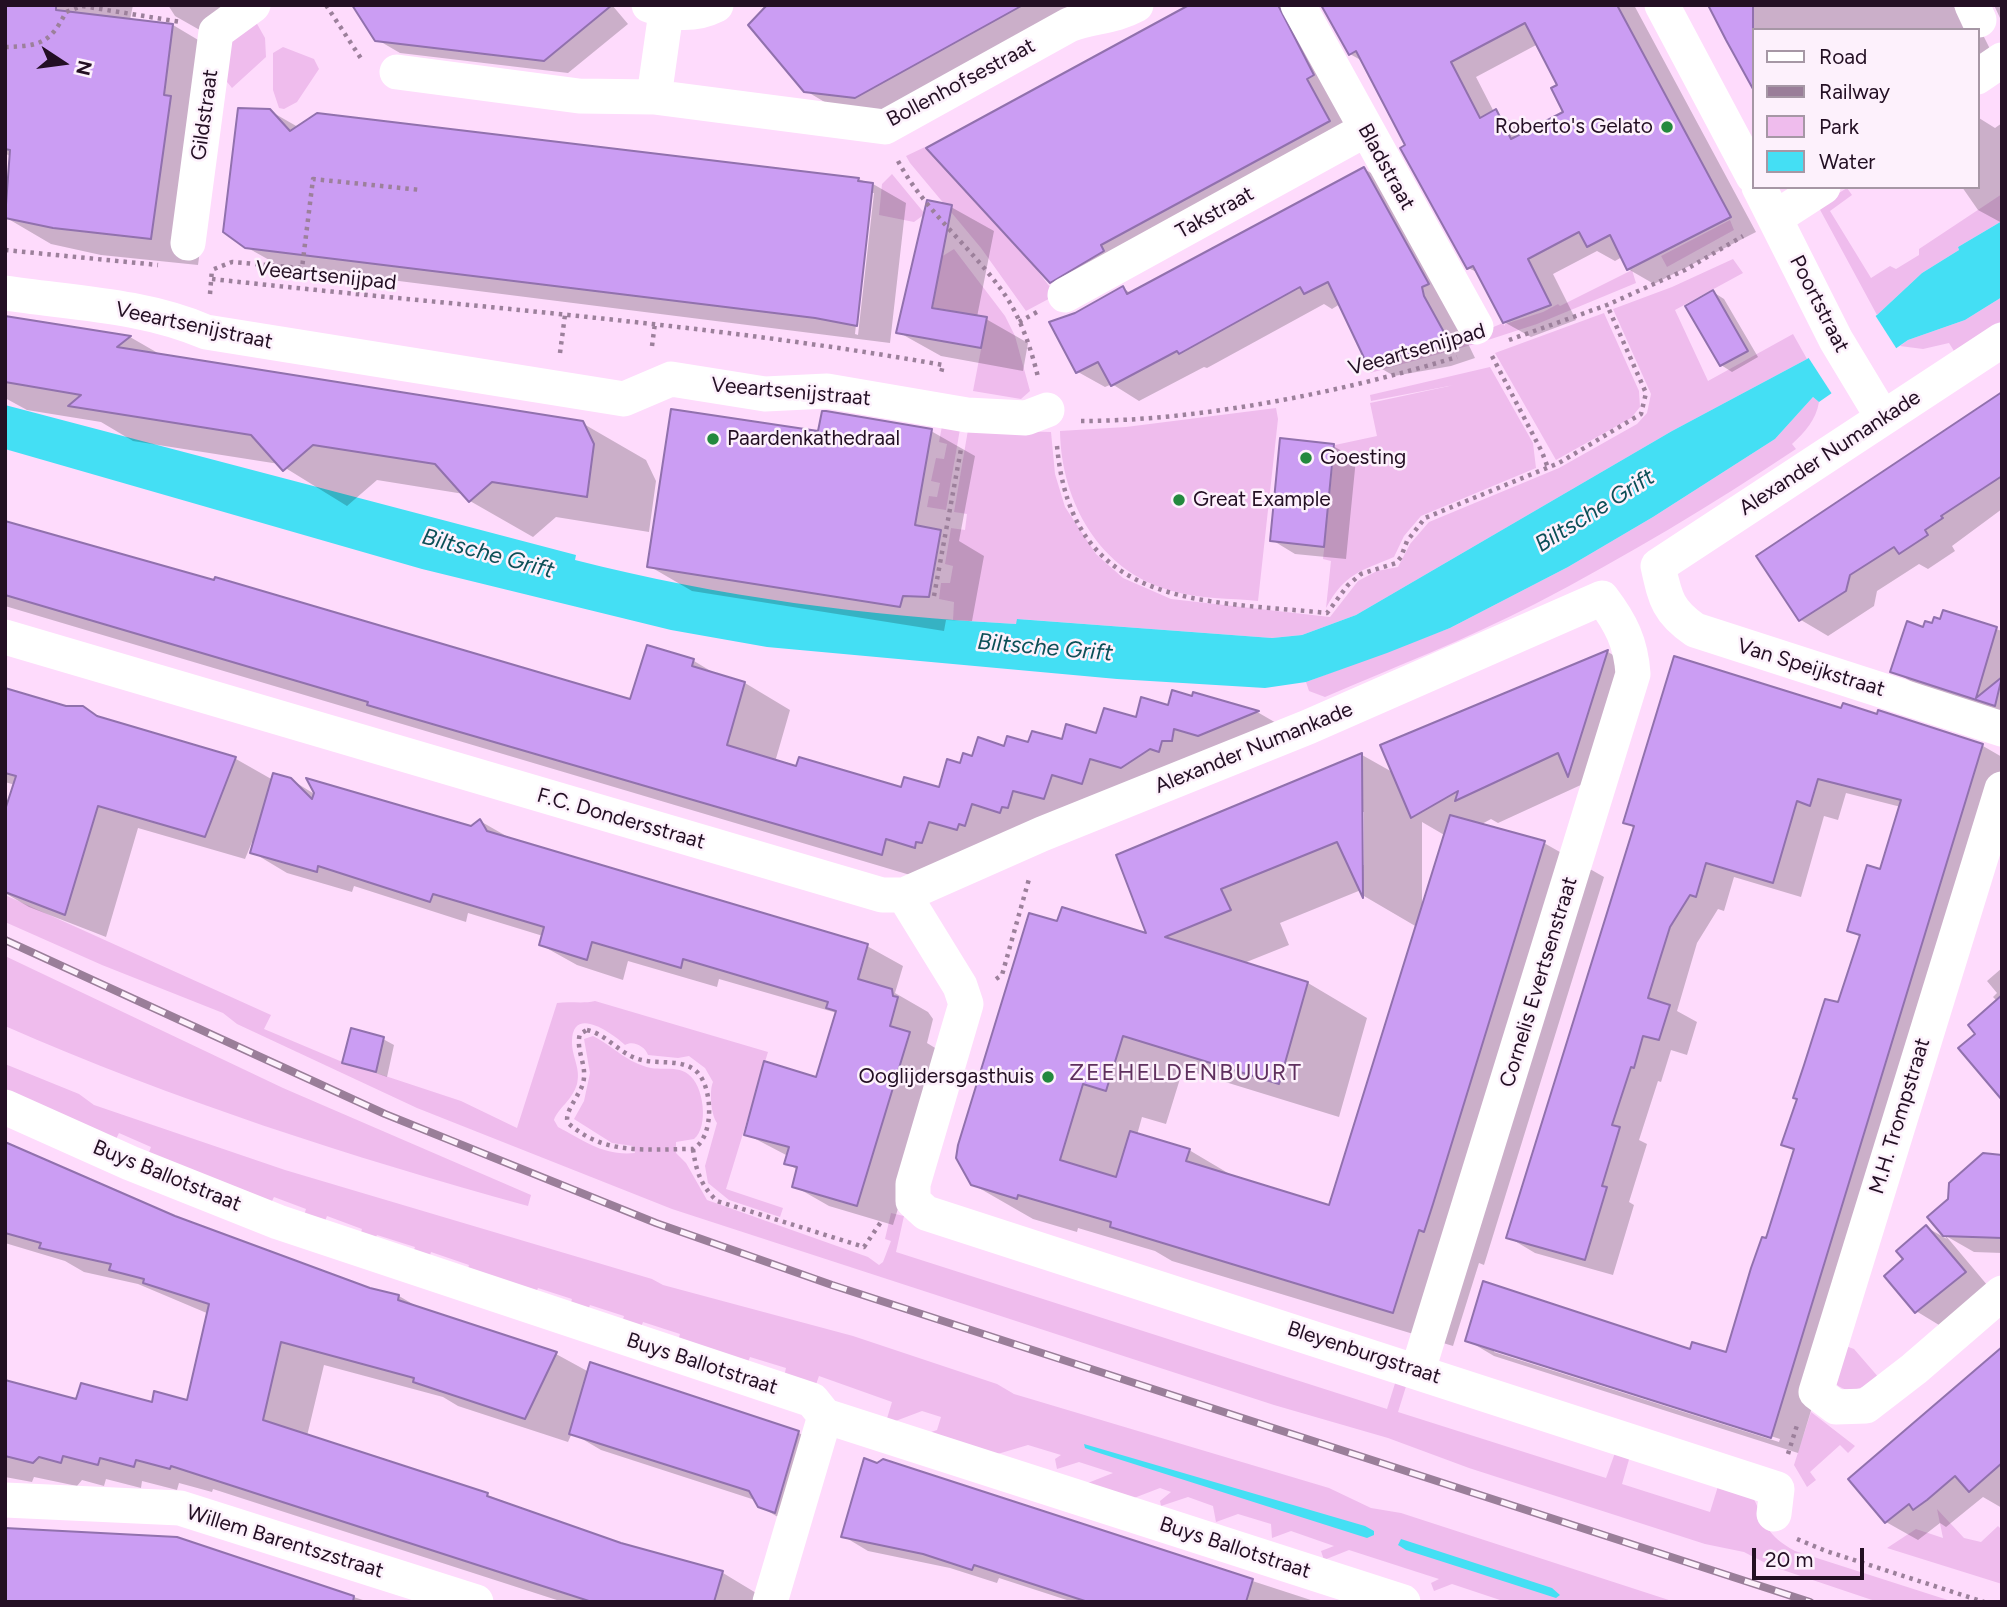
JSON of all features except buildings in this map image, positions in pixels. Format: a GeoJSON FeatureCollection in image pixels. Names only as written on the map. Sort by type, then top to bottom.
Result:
{"type":"FeatureCollection","features":[{"type":"Feature","properties":{"kind":"street"},"geometry":{"type":"LineString","coordinates":[[216,32],[253,5]]}},
{"type":"Feature","properties":{"kind":"street"},"geometry":{"type":"LineString","coordinates":[[654,97],[657,9],[695,13],[716,5]]}},
{"type":"Feature","properties":{"kind":"street","name":"Bollenhofsestraat"},"geometry":{"type":"LineString","coordinates":[[397,72],[579,96],[654,97],[885,127],[1069,25],[1087,18],[1121,13],[1136,5]]}},
{"type":"Feature","properties":{"kind":"street","name":"Bladstraat"},"geometry":{"type":"LineString","coordinates":[[1298,5],[1482,343]]}},
{"type":"Feature","properties":{"kind":"street"},"geometry":{"type":"LineString","coordinates":[[1662,5],[1752,174]]}},
{"type":"Feature","properties":{"kind":"street","name":"Gildstraat"},"geometry":{"type":"LineString","coordinates":[[187,259],[216,32]]}},
{"type":"Feature","properties":{"kind":"street"},"geometry":{"type":"LineString","coordinates":[[1979,76],[2002,60]]}},
{"type":"Feature","properties":{"kind":"street","name":"Takstraat"},"geometry":{"type":"LineString","coordinates":[[1065,295],[1365,130]]}},
{"type":"Feature","properties":{"kind":"street","name":"Poortstraat"},"geometry":{"type":"LineString","coordinates":[[1760,189],[1836,340],[1884,418]]}},
{"type":"Feature","properties":{"kind":"street"},"geometry":{"type":"LineString","coordinates":[[1774,218],[1820,189]]}},
{"type":"Feature","properties":{"kind":"street","name":"Veeartsenijstraat"},"geometry":{"type":"LineString","coordinates":[[5,293],[135,310],[177,320],[206,332],[624,399],[671,379],[765,394],[808,389],[827,391],[967,415],[1026,418],[1051,414]]}},
{"type":"Feature","properties":{"kind":"street","name":"Alexander Numankade"},"geometry":{"type":"LineString","coordinates":[[1658,566],[2002,340]]}},
{"type":"Feature","properties":{"kind":"street","name":"Van Speijkstraat"},"geometry":{"type":"LineString","coordinates":[[1658,566],[1665,598],[1676,617],[1695,630],[2002,729]]}},
{"type":"Feature","properties":{"kind":"street","name":"Alexander Numankade"},"geometry":{"type":"LineString","coordinates":[[904,895],[1042,834],[1308,727],[1602,598]]}},
{"type":"Feature","properties":{"kind":"street","name":"Cornelis Evertsenstraat"},"geometry":{"type":"LineString","coordinates":[[1418,1370],[1633,674],[1631,647],[1618,620],[1602,598]]}},
{"type":"Feature","properties":{"kind":"street","name":"F.C. Dondersstraat"},"geometry":{"type":"LineString","coordinates":[[5,637],[882,895],[904,895]]}},
{"type":"Feature","properties":{"kind":"street","name":"M.H. Trompstraat"},"geometry":{"type":"LineString","coordinates":[[1816,1392],[2002,789]]}},
{"type":"Feature","properties":{"kind":"street"},"geometry":{"type":"LineString","coordinates":[[904,895],[960,986],[966,1004],[913,1184],[920,1207]]}},
{"type":"Feature","properties":{"kind":"street","name":"Buys Ballotstraat"},"geometry":{"type":"LineString","coordinates":[[5,1107],[130,1163],[278,1222],[812,1400],[825,1416],[1403,1602]]}},
{"type":"Feature","properties":{"kind":"street","name":"Bleyenburgstraat"},"geometry":{"type":"LineString","coordinates":[[920,1207],[1418,1370],[1775,1501]]}},
{"type":"Feature","properties":{"kind":"street"},"geometry":{"type":"LineString","coordinates":[[1816,1392],[1836,1407],[1866,1406],[1914,1369],[2002,1293]]}},
{"type":"Feature","properties":{"kind":"street"},"geometry":{"type":"LineString","coordinates":[[770,1602],[825,1416]]}},
{"type":"Feature","properties":{"kind":"street","name":"Willem Barentszstraat"},"geometry":{"type":"LineString","coordinates":[[5,1500],[180,1508],[477,1602]]}},
{"type":"Feature","properties":{"kind":"path"},"geometry":{"type":"LineString","coordinates":[[326,5],[364,63],[397,72]]}},
{"type":"Feature","properties":{"kind":"path"},"geometry":{"type":"LineString","coordinates":[[5,47],[38,46],[57,30],[66,12],[82,6],[167,19],[216,32]]}},
{"type":"Feature","properties":{"kind":"path"},"geometry":{"type":"LineString","coordinates":[[885,127],[898,163],[916,190],[1004,293],[1035,364],[1051,414],[1059,474],[1076,517],[1095,547],[1116,568],[1139,584],[1182,597],[1313,612],[1330,611],[1348,585],[1362,574],[1395,563],[1401,557],[1407,541],[1425,518],[1548,468],[1633,422],[1646,403],[1646,393],[1607,305]]}},
{"type":"Feature","properties":{"kind":"path"},"geometry":{"type":"LineString","coordinates":[[213,270],[232,262],[302,268],[313,179],[421,190]]}},
{"type":"Feature","properties":{"kind":"path","name":"Veeartsenijpad"},"geometry":{"type":"LineString","coordinates":[[1051,414],[1097,421],[1225,408],[1343,387],[1607,305],[1685,270],[1774,218]]}},
{"type":"Feature","properties":{"kind":"path","name":"Veeartsenijpad"},"geometry":{"type":"LineString","coordinates":[[5,250],[187,259],[213,270],[212,279],[655,323],[816,342],[943,365],[940,377]]}},
{"type":"Feature","properties":{"kind":"path"},"geometry":{"type":"LineString","coordinates":[[560,349],[565,315]]}},
{"type":"Feature","properties":{"kind":"path"},"geometry":{"type":"LineString","coordinates":[[652,347],[655,323]]}},
{"type":"Feature","properties":{"kind":"path"},"geometry":{"type":"LineString","coordinates":[[1482,343],[1542,452],[1548,468]]}},
{"type":"Feature","properties":{"kind":"path"},"geometry":{"type":"LineString","coordinates":[[934,596],[967,415]]}},
{"type":"Feature","properties":{"kind":"path"},"geometry":{"type":"LineString","coordinates":[[966,1004],[1002,975],[1042,834]]}},
{"type":"Feature","properties":{"kind":"path"},"geometry":{"type":"LineString","coordinates":[[587,1030],[593,1031],[638,1059],[686,1065],[695,1070],[704,1080],[709,1109],[707,1130],[700,1145],[693,1149],[620,1150],[607,1147],[568,1123],[566,1119],[583,1085],[586,1070],[578,1042],[580,1034],[587,1030]]}},
{"type":"Feature","properties":{"kind":"path"},"geometry":{"type":"LineString","coordinates":[[693,1149],[696,1171],[706,1191],[717,1201],[849,1244],[864,1247],[888,1212],[920,1207]]}},
{"type":"Feature","properties":{"kind":"path"},"geometry":{"type":"LineString","coordinates":[[1816,1392],[1802,1409],[1775,1501],[1786,1533],[1826,1552],[1984,1602]]}},
{"type":"Feature","properties":{"kind":"green space"},"geometry":{"type":"Polygon","coordinates":[[[256,22],[265,38],[266,57],[232,88],[223,77],[229,40],[256,22]]]}},
{"type":"Feature","properties":{"kind":"green space"},"geometry":{"type":"Polygon","coordinates":[[[283,47],[314,59],[319,69],[297,102],[284,109],[279,108],[273,90],[273,53],[283,47]]]}},
{"type":"Feature","properties":{"kind":"green space"},"geometry":{"type":"Polygon","coordinates":[[[925,147],[1028,258],[1056,295],[1026,311],[981,248],[910,163],[906,156],[925,147]]]}},
{"type":"Feature","properties":{"kind":"green space"},"geometry":{"type":"Polygon","coordinates":[[[892,174],[925,214],[914,222],[879,215],[882,184],[892,174]]]}},
{"type":"Feature","properties":{"kind":"green space"},"geometry":{"type":"Polygon","coordinates":[[[1848,189],[1852,195],[1830,211],[1871,278],[1890,266],[1896,269],[1919,255],[1919,249],[2002,194],[2002,221],[1958,247],[1959,250],[1922,273],[1877,315],[1818,206],[1848,189]]]}},
{"type":"Feature","properties":{"kind":"green space"},"geometry":{"type":"Polygon","coordinates":[[[1730,220],[1734,230],[1667,267],[1661,256],[1730,220]]]}},
{"type":"Feature","properties":{"kind":"green space"},"geometry":{"type":"Polygon","coordinates":[[[954,249],[1005,316],[1015,336],[1030,391],[1021,399],[973,391],[987,318],[933,307],[941,257],[954,249]]]}},
{"type":"Feature","properties":{"kind":"green space"},"geometry":{"type":"Polygon","coordinates":[[[1733,259],[1743,273],[1675,310],[1708,381],[1793,334],[1807,359],[1672,431],[1356,615],[1302,635],[1272,638],[1018,619],[1016,624],[953,620],[954,602],[939,599],[941,583],[950,583],[953,566],[945,564],[951,528],[965,530],[967,514],[954,512],[968,430],[1051,432],[1055,474],[1065,507],[1096,554],[1123,578],[1171,599],[1330,617],[1358,581],[1377,571],[1398,567],[1410,544],[1429,522],[1559,468],[1637,424],[1647,413],[1651,394],[1613,309],[1672,287],[1733,259]]]}},
{"type":"Feature","properties":{"kind":"green space"},"geometry":{"type":"Polygon","coordinates":[[[1632,270],[1636,283],[1537,324],[1488,340],[1484,331],[1503,323],[1505,326],[1558,304],[1560,306],[1632,270]]]}},
{"type":"Feature","properties":{"kind":"green space"},"geometry":{"type":"Polygon","coordinates":[[[2002,297],[2002,321],[1954,351],[1949,343],[1923,349],[1900,346],[1908,340],[1965,320],[2002,297]]]}},
{"type":"Feature","properties":{"kind":"green space"},"geometry":{"type":"Polygon","coordinates":[[[1604,313],[1639,391],[1640,407],[1631,418],[1556,460],[1495,353],[1604,313]]]}},
{"type":"Feature","properties":{"kind":"green space"},"geometry":{"type":"Polygon","coordinates":[[[1472,335],[1475,344],[1370,373],[1368,363],[1472,335]]]}},
{"type":"Feature","properties":{"kind":"green space"},"geometry":{"type":"Polygon","coordinates":[[[1490,367],[1533,443],[1536,468],[1421,516],[1404,536],[1394,557],[1347,580],[1326,608],[1331,561],[1323,559],[1335,445],[1377,436],[1370,403],[1454,385],[1371,401],[1370,395],[1490,367]]]}},
{"type":"Feature","properties":{"kind":"green space"},"geometry":{"type":"Polygon","coordinates":[[[1813,397],[1819,402],[1818,408],[1809,425],[1792,444],[1796,449],[1635,549],[1535,604],[1457,641],[1325,697],[1309,691],[1306,682],[1450,628],[1568,567],[1653,517],[1775,439],[1813,397]]]}},
{"type":"Feature","properties":{"kind":"green space"},"geometry":{"type":"Polygon","coordinates":[[[1276,408],[1278,419],[1258,601],[1193,596],[1147,582],[1124,568],[1105,551],[1089,530],[1068,483],[1060,431],[1126,427],[1276,408]]]}},
{"type":"Feature","properties":{"kind":"green space"},"geometry":{"type":"Polygon","coordinates":[[[942,426],[960,429],[946,510],[927,507],[929,496],[937,497],[940,483],[931,481],[936,458],[944,459],[947,444],[939,442],[942,426]]]}},
{"type":"Feature","properties":{"kind":"green space"},"geometry":{"type":"Polygon","coordinates":[[[5,895],[271,1015],[264,1029],[340,1061],[461,1101],[517,1128],[557,1003],[595,1001],[768,1052],[726,1189],[783,1208],[780,1217],[729,1200],[708,1183],[705,1166],[717,1123],[711,1103],[713,1082],[705,1068],[689,1056],[678,1058],[648,1055],[638,1045],[625,1045],[594,1025],[579,1025],[574,1031],[572,1042],[578,1073],[577,1084],[554,1120],[558,1127],[604,1150],[635,1153],[633,1146],[612,1143],[574,1119],[584,1101],[590,1073],[584,1039],[593,1036],[642,1066],[680,1070],[693,1079],[703,1106],[702,1125],[694,1139],[676,1142],[676,1153],[686,1163],[707,1200],[868,1257],[879,1265],[883,1262],[891,1241],[885,1239],[891,1213],[904,1216],[896,1252],[1387,1409],[1397,1377],[1408,1380],[1398,1412],[1606,1478],[1616,1450],[1630,1456],[1622,1484],[1710,1512],[1719,1483],[1753,1497],[1772,1534],[1795,1551],[1954,1602],[1878,1602],[1771,1566],[1744,1552],[1705,1544],[1469,1468],[1388,1438],[1274,1405],[672,1209],[417,1108],[237,1024],[223,1013],[102,965],[5,922],[5,895]]]}},
{"type":"Feature","properties":{"kind":"green space"},"geometry":{"type":"Polygon","coordinates":[[[5,956],[283,1088],[531,1195],[528,1206],[395,1168],[198,1103],[5,1026],[5,956]]]}},
{"type":"Feature","properties":{"kind":"green space"},"geometry":{"type":"Polygon","coordinates":[[[5,1064],[79,1094],[94,1105],[285,1170],[652,1279],[663,1285],[853,1336],[997,1384],[1014,1394],[1329,1488],[1371,1508],[1401,1513],[1675,1602],[1506,1602],[1452,1584],[1434,1591],[1431,1583],[1439,1579],[1349,1550],[1324,1560],[1321,1551],[1334,1546],[1291,1531],[1272,1538],[1271,1524],[1238,1514],[1216,1522],[1213,1506],[1188,1497],[1161,1506],[1160,1501],[1171,1492],[1160,1488],[1121,1503],[1075,1488],[1113,1473],[1079,1462],[1057,1469],[1055,1459],[1061,1455],[1028,1445],[984,1458],[928,1433],[937,1430],[941,1417],[922,1411],[885,1425],[892,1402],[819,1376],[813,1393],[783,1381],[786,1368],[750,1357],[745,1369],[676,1347],[680,1334],[643,1322],[638,1335],[620,1329],[624,1316],[590,1305],[585,1317],[568,1312],[572,1299],[538,1288],[533,1300],[465,1278],[469,1265],[431,1252],[427,1265],[410,1260],[415,1247],[377,1235],[371,1247],[358,1242],[362,1229],[327,1216],[322,1229],[302,1222],[306,1209],[274,1197],[268,1209],[146,1160],[151,1147],[119,1133],[113,1145],[5,1097],[5,1064]]]}},
{"type":"Feature","properties":{"kind":"green space"},"geometry":{"type":"Polygon","coordinates":[[[1840,1344],[1854,1349],[1880,1379],[1851,1390],[1835,1383],[1840,1344]]]}},
{"type":"Feature","properties":{"kind":"green space"},"geometry":{"type":"Polygon","coordinates":[[[1811,1412],[1855,1446],[1848,1453],[1840,1445],[1810,1472],[1816,1480],[1807,1487],[1794,1465],[1811,1412]]]}},
{"type":"Feature","properties":{"kind":"green space"},"geometry":{"type":"Polygon","coordinates":[[[1937,1509],[1964,1538],[1981,1542],[1998,1526],[2002,1530],[2002,1584],[1887,1548],[1916,1529],[1943,1538],[1937,1509]]]}},
{"type":"Feature","properties":{"kind":"water","name":"Biltsche Grift"},"geometry":{"type":"Polygon","coordinates":[[[2002,221],[2002,297],[1965,320],[1908,340],[1819,402],[1813,397],[1775,439],[1653,517],[1568,567],[1450,628],[1306,682],[1265,688],[1117,679],[767,647],[671,630],[422,569],[5,449],[5,405],[576,555],[575,560],[739,594],[905,616],[1016,624],[1017,619],[1272,638],[1302,635],[1356,615],[1672,431],[1807,359],[1877,315],[1922,273],[1959,250],[1958,247],[2002,221]]]}},
{"type":"Feature","properties":{"kind":"water"},"geometry":{"type":"Polygon","coordinates":[[[1084,1444],[1365,1526],[1374,1531],[1374,1535],[1367,1538],[1096,1452],[1085,1448],[1084,1444]]]}},
{"type":"Feature","properties":{"kind":"water"},"geometry":{"type":"Polygon","coordinates":[[[1401,1539],[1552,1588],[1560,1595],[1556,1598],[1406,1550],[1398,1545],[1401,1539]]]}},
{"type":"Feature","properties":{"kind":"pier"},"geometry":{"type":"Polygon","coordinates":[[[1875,315],[1898,351],[1832,394],[1808,357],[1875,315]]]}},
{"type":"Feature","properties":{"kind":"railway"},"geometry":{"type":"LineString","coordinates":[[5,940],[385,1114],[656,1223],[832,1285],[1810,1602]]}},
{"type":"Feature","properties":{"kind":"place","name":"Roberto's Gelato"},"geometry":{"type":"Point","coordinates":[1667,127]}},
{"type":"Feature","properties":{"kind":"place","name":"Paardenkathedraal"},"geometry":{"type":"Point","coordinates":[713,439]}},
{"type":"Feature","properties":{"kind":"place","name":"Goesting"},"geometry":{"type":"Point","coordinates":[1306,458]}},
{"type":"Feature","properties":{"kind":"place","name":"Great Example"},"geometry":{"type":"Point","coordinates":[1179,500]}},
{"type":"Feature","properties":{"kind":"place","name":"Ooglijdersgasthuis"},"geometry":{"type":"Point","coordinates":[1048,1077]}},
{"type":"Feature","properties":{"kind":"district","name":"ZEEHELDENBUURT"},"geometry":{"type":"Point","coordinates":[1186,1073]}}]}
